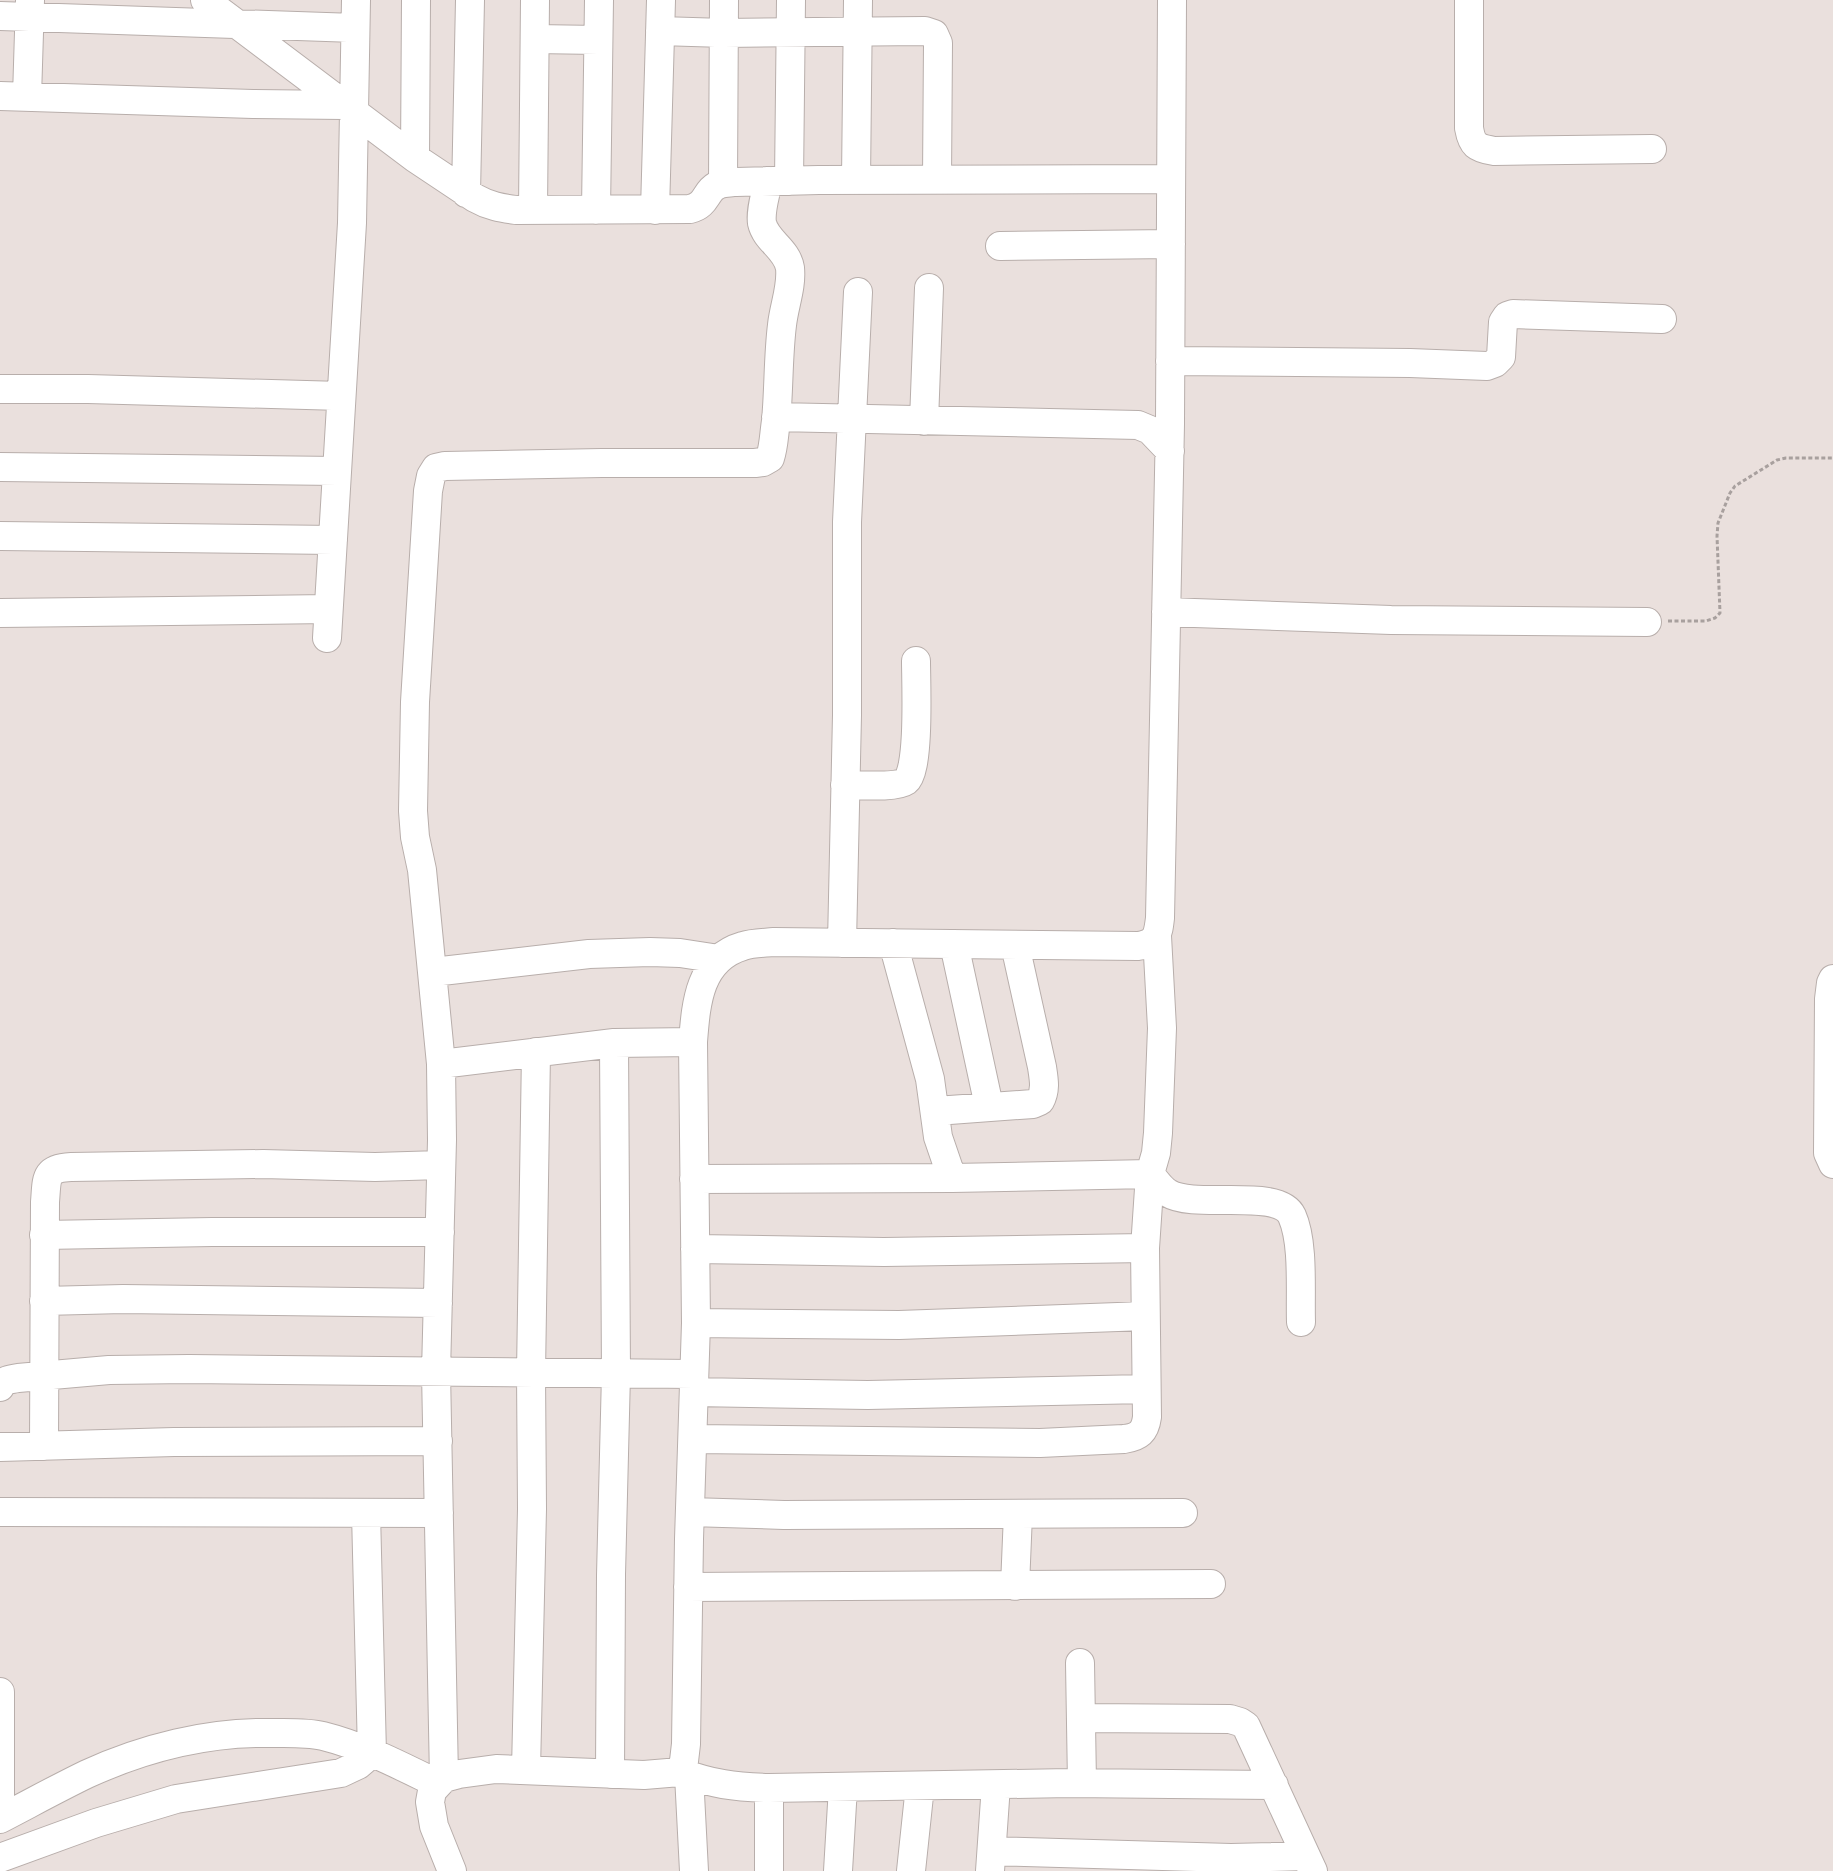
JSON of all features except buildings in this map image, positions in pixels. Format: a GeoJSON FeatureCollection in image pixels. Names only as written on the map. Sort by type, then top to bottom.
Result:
{"type":"FeatureCollection","features":[{"type":"Feature","properties":{"kind":"street"},"geometry":{"type":"LineString","coordinates":[[205,0],[415,158],[466,193],[494,207],[516,210],[655,210],[696,208],[704,202],[714,187],[723,183],[856,180],[1171,179]]}},
{"type":"Feature","properties":{"kind":"street"},"geometry":{"type":"LineString","coordinates":[[327,638],[352,223],[349,109],[356,0]]}},
{"type":"Feature","properties":{"kind":"street"},"geometry":{"type":"LineString","coordinates":[[415,158],[416,0]]}},
{"type":"Feature","properties":{"kind":"street"},"geometry":{"type":"LineString","coordinates":[[466,193],[470,0]]}},
{"type":"Feature","properties":{"kind":"street"},"geometry":{"type":"LineString","coordinates":[[533,210],[535,0]]}},
{"type":"Feature","properties":{"kind":"street"},"geometry":{"type":"LineString","coordinates":[[596,210],[599,0]]}},
{"type":"Feature","properties":{"kind":"street"},"geometry":{"type":"LineString","coordinates":[[655,210],[661,0]]}},
{"type":"Feature","properties":{"kind":"street"},"geometry":{"type":"LineString","coordinates":[[723,183],[724,0]]}},
{"type":"Feature","properties":{"kind":"street"},"geometry":{"type":"LineString","coordinates":[[441,1781],[436,1372],[440,1232],[441,1064],[433,972],[422,870],[415,837],[413,802],[415,702],[428,491],[431,476],[436,468],[457,465],[763,462],[770,458],[773,450],[776,417],[779,349],[790,281],[790,269],[784,252],[766,234],[763,225],[763,209],[778,181],[791,33],[791,0]]}},
{"type":"Feature","properties":{"kind":"street"},"geometry":{"type":"LineString","coordinates":[[856,180],[858,0]]}},
{"type":"Feature","properties":{"kind":"street"},"geometry":{"type":"LineString","coordinates":[[692,1439],[1040,1442],[1124,1439],[1136,1437],[1146,1426],[1145,1248],[1150,1174],[1158,1133],[1162,1028],[1157,936],[1160,918],[1170,451],[1172,0]]}},
{"type":"Feature","properties":{"kind":"street"},"geometry":{"type":"LineString","coordinates":[[1468,0],[1469,128],[1472,141],[1480,148],[1494,151],[1652,149]]}},
{"type":"Feature","properties":{"kind":"street"},"geometry":{"type":"LineString","coordinates":[[27,97],[30,9]]}},
{"type":"Feature","properties":{"kind":"street"},"geometry":{"type":"LineString","coordinates":[[0,16],[30,9],[236,24],[355,28]]}},
{"type":"Feature","properties":{"kind":"street"},"geometry":{"type":"LineString","coordinates":[[660,31],[724,33],[925,31],[934,34],[938,43],[937,180]]}},
{"type":"Feature","properties":{"kind":"street"},"geometry":{"type":"LineString","coordinates":[[535,38],[598,40]]}},
{"type":"Feature","properties":{"kind":"street"},"geometry":{"type":"LineString","coordinates":[[0,96],[349,109]]}},
{"type":"Feature","properties":{"kind":"street"},"geometry":{"type":"LineString","coordinates":[[1000,246],[1171,244]]}},
{"type":"Feature","properties":{"kind":"street"},"geometry":{"type":"LineString","coordinates":[[924,421],[929,288]]}},
{"type":"Feature","properties":{"kind":"street"},"geometry":{"type":"LineString","coordinates":[[842,943],[847,522],[858,292]]}},
{"type":"Feature","properties":{"kind":"street"},"geometry":{"type":"LineString","coordinates":[[1170,361],[1410,362],[1487,366],[1495,363],[1501,357],[1503,322],[1507,316],[1514,314],[1662,319]]}},
{"type":"Feature","properties":{"kind":"street"},"geometry":{"type":"LineString","coordinates":[[0,389],[88,388],[342,396]]}},
{"type":"Feature","properties":{"kind":"street"},"geometry":{"type":"LineString","coordinates":[[776,417],[1138,425],[1150,430],[1170,451]]}},
{"type":"Feature","properties":{"kind":"street"},"geometry":{"type":"LineString","coordinates":[[0,467],[337,471]]}},
{"type":"Feature","properties":{"kind":"street"},"geometry":{"type":"LineString","coordinates":[[0,536],[333,540]]}},
{"type":"Feature","properties":{"kind":"street"},"geometry":{"type":"LineString","coordinates":[[0,613],[328,609]]}},
{"type":"Feature","properties":{"kind":"street"},"geometry":{"type":"LineString","coordinates":[[1166,612],[1391,620],[1647,622]]}},
{"type":"Feature","properties":{"kind":"street"},"geometry":{"type":"LineString","coordinates":[[845,785],[896,784],[905,782],[910,776],[913,765],[916,722],[916,660]]}},
{"type":"Feature","properties":{"kind":"street"},"geometry":{"type":"LineString","coordinates":[[694,1871],[684,1761],[686,1744],[688,1587],[696,1323],[693,1042],[696,1006],[704,979],[718,959],[743,946],[774,942],[1138,946],[1148,944],[1157,936]]}},
{"type":"Feature","properties":{"kind":"street"},"geometry":{"type":"LineString","coordinates":[[893,944],[930,1079],[936,1111],[938,1138],[952,1178]]}},
{"type":"Feature","properties":{"kind":"street"},"geometry":{"type":"LineString","coordinates":[[954,944],[989,1106]]}},
{"type":"Feature","properties":{"kind":"street"},"geometry":{"type":"LineString","coordinates":[[936,1111],[1033,1104],[1040,1101],[1043,1095],[1042,1067],[1015,945]]}},
{"type":"Feature","properties":{"kind":"street"},"geometry":{"type":"LineString","coordinates":[[433,972],[598,954],[680,953],[718,959]]}},
{"type":"Feature","properties":{"kind":"street"},"geometry":{"type":"LineString","coordinates":[[1833,979],[1829,999],[1831,1045],[1828,1153],[1833,1164]]}},
{"type":"Feature","properties":{"kind":"street"},"geometry":{"type":"LineString","coordinates":[[441,1064],[614,1043],[693,1042]]}},
{"type":"Feature","properties":{"kind":"street"},"geometry":{"type":"LineString","coordinates":[[610,1774],[611,1575],[616,1374],[614,1043]]}},
{"type":"Feature","properties":{"kind":"street"},"geometry":{"type":"LineString","coordinates":[[526,1770],[532,1509],[531,1373],[536,1052]]}},
{"type":"Feature","properties":{"kind":"street"},"geometry":{"type":"LineString","coordinates":[[44,1446],[44,1235],[47,1182],[51,1172],[57,1168],[263,1164],[375,1167],[441,1165]]}},
{"type":"Feature","properties":{"kind":"street"},"geometry":{"type":"LineString","coordinates":[[694,1179],[952,1178],[1150,1174]]}},
{"type":"Feature","properties":{"kind":"street"},"geometry":{"type":"LineString","coordinates":[[1150,1174],[1160,1186],[1174,1196],[1200,1200],[1263,1201],[1284,1206],[1291,1214],[1297,1231],[1301,1322]]}},
{"type":"Feature","properties":{"kind":"street"},"geometry":{"type":"LineString","coordinates":[[44,1235],[212,1232],[440,1232]]}},
{"type":"Feature","properties":{"kind":"street"},"geometry":{"type":"LineString","coordinates":[[695,1249],[884,1252],[1145,1248]]}},
{"type":"Feature","properties":{"kind":"street"},"geometry":{"type":"LineString","coordinates":[[44,1301],[123,1299],[438,1303]]}},
{"type":"Feature","properties":{"kind":"street"},"geometry":{"type":"LineString","coordinates":[[696,1323],[899,1325],[1145,1316]]}},
{"type":"Feature","properties":{"kind":"street"},"geometry":{"type":"LineString","coordinates":[[0,1387],[1,1384],[8,1380],[43,1376],[109,1370],[189,1369],[616,1374],[694,1383],[868,1395],[1146,1389]]}},
{"type":"Feature","properties":{"kind":"street"},"geometry":{"type":"LineString","coordinates":[[0,1447],[174,1442],[438,1442]]}},
{"type":"Feature","properties":{"kind":"street"},"geometry":{"type":"LineString","coordinates":[[0,1512],[438,1513]]}},
{"type":"Feature","properties":{"kind":"street"},"geometry":{"type":"LineString","coordinates":[[690,1512],[784,1514],[1183,1513]]}},
{"type":"Feature","properties":{"kind":"street"},"geometry":{"type":"LineString","coordinates":[[366,1513],[372,1753]]}},
{"type":"Feature","properties":{"kind":"street"},"geometry":{"type":"LineString","coordinates":[[1015,1586],[1018,1514]]}},
{"type":"Feature","properties":{"kind":"street"},"geometry":{"type":"LineString","coordinates":[[688,1587],[1211,1584]]}},
{"type":"Feature","properties":{"kind":"street"},"geometry":{"type":"LineString","coordinates":[[1080,1663],[1082,1783]]}},
{"type":"Feature","properties":{"kind":"street"},"geometry":{"type":"LineString","coordinates":[[0,1692],[0,1813]]}},
{"type":"Feature","properties":{"kind":"street"},"geometry":{"type":"LineString","coordinates":[[996,1785],[991,1861],[1221,1858],[1309,1864],[1251,1736],[1246,1726],[1240,1722],[1230,1720],[1081,1718]]}},
{"type":"Feature","properties":{"kind":"street"},"geometry":{"type":"LineString","coordinates":[[0,1819],[88,1774],[128,1758],[216,1735],[249,1732],[321,1735],[358,1747],[441,1781]]}},
{"type":"Feature","properties":{"kind":"street"},"geometry":{"type":"LineString","coordinates":[[0,1858],[96,1824],[176,1799],[341,1772],[358,1765],[372,1753]]}},
{"type":"Feature","properties":{"kind":"street"},"geometry":{"type":"LineString","coordinates":[[452,1871],[434,1826],[430,1802],[432,1791],[441,1781],[459,1774],[496,1769],[644,1775],[684,1774],[708,1782],[737,1787],[769,1788],[1082,1783],[1274,1785]]}},
{"type":"Feature","properties":{"kind":"street"},"geometry":{"type":"LineString","coordinates":[[911,1871],[920,1786]]}},
{"type":"Feature","properties":{"kind":"street"},"geometry":{"type":"LineString","coordinates":[[838,1871],[842,1787]]}},
{"type":"Feature","properties":{"kind":"street"},"geometry":{"type":"LineString","coordinates":[[769,1788],[769,1871]]}},
{"type":"Feature","properties":{"kind":"path"},"geometry":{"type":"LineString","coordinates":[[1647,622],[1706,620],[1716,618],[1720,613],[1718,523],[1730,493],[1736,486],[1777,460],[1786,458],[1833,458]]}}]}
